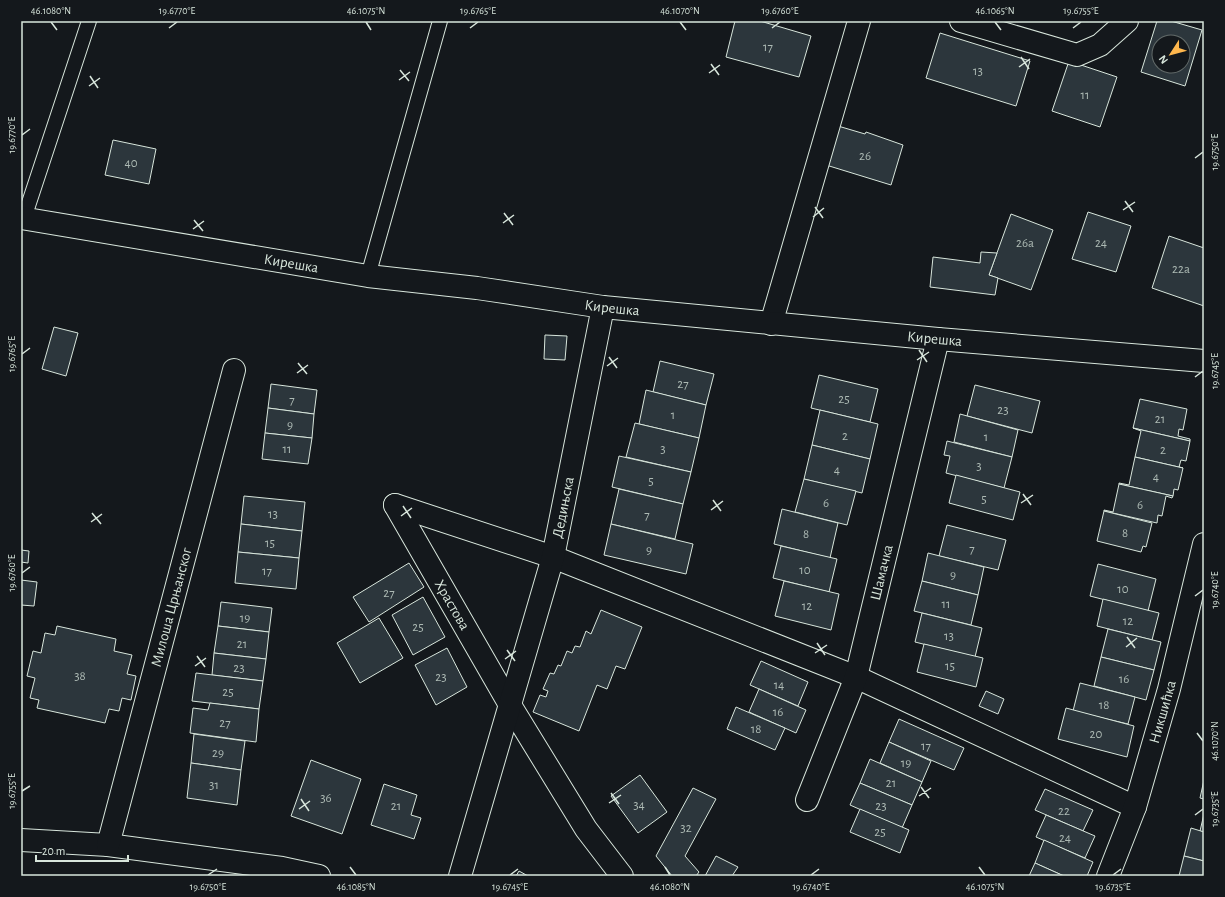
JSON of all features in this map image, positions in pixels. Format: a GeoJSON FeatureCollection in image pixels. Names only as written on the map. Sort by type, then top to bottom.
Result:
{"type":"FeatureCollection","features":[{"type":"Feature","properties":{"kind":"street"},"geometry":{"type":"LineString","coordinates":[[771,324],[859,21]]}},
{"type":"Feature","properties":{"kind":"street"},"geometry":{"type":"LineString","coordinates":[[961,21],[1076,55],[1100,45],[1127,21]]}},
{"type":"Feature","properties":{"kind":"street","name":"Кирешка"},"geometry":{"type":"LineString","coordinates":[[23,218],[368,276],[477,288],[603,307],[771,324],[1204,361]]}},
{"type":"Feature","properties":{"kind":"street","name":"Дедињска"},"geometry":{"type":"LineString","coordinates":[[510,705],[553,557],[603,307]]}},
{"type":"Feature","properties":{"kind":"street","name":"Шамачка"},"geometry":{"type":"LineString","coordinates":[[808,800],[856,677],[938,339]]}},
{"type":"Feature","properties":{"kind":"street","name":"Милоша Црњанског"},"geometry":{"type":"LineString","coordinates":[[108,845],[234,370]]}},
{"type":"Feature","properties":{"kind":"street","name":"Храстова"},"geometry":{"type":"LineString","coordinates":[[553,557],[395,505],[510,705],[586,830],[622,876]]}},
{"type":"Feature","properties":{"kind":"street","name":"Никшићка"},"geometry":{"type":"LineString","coordinates":[[1108,876],[1135,807],[1169,689],[1204,544]]}},
{"type":"Feature","properties":{"kind":"street"},"geometry":{"type":"LineString","coordinates":[[553,557],[856,677],[1135,807]]}},
{"type":"Feature","properties":{"kind":"street"},"geometry":{"type":"LineString","coordinates":[[460,876],[510,705]]}},
{"type":"Feature","properties":{"kind":"street"},"geometry":{"type":"LineString","coordinates":[[21,840],[108,845],[282,868],[319,876]]}},
{"type":"Feature","properties":{"kind":"lane","name":"Кирешка"},"geometry":{"type":"LineString","coordinates":[[23,218],[88,21]]}},
{"type":"Feature","properties":{"kind":"lane"},"geometry":{"type":"LineString","coordinates":[[368,276],[440,21]]}},
{"type":"Feature","properties":{"kind":"building"},"geometry":{"type":"Polygon","coordinates":[[[735,21],[760,21],[811,36],[799,77],[726,57],[735,21]]]}},
{"type":"Feature","properties":{"kind":"building"},"geometry":{"type":"Polygon","coordinates":[[[1157,21],[1171,21],[1202,30],[1191,66],[1191,34],[1153,34],[1157,21]]]}},
{"type":"Feature","properties":{"kind":"building"},"geometry":{"type":"Polygon","coordinates":[[[940,33],[1030,61],[1016,106],[926,78],[940,33]]]}},
{"type":"Feature","properties":{"kind":"building"},"geometry":{"type":"Polygon","coordinates":[[[1151,40],[1151,74],[1189,74],[1185,86],[1141,72],[1151,40]]]}},
{"type":"Feature","properties":{"kind":"building"},"geometry":{"type":"Polygon","coordinates":[[[1069,61],[1117,77],[1100,127],[1052,111],[1069,61]]]}},
{"type":"Feature","properties":{"kind":"building"},"geometry":{"type":"Polygon","coordinates":[[[838,126],[865,134],[866,132],[903,145],[891,185],[826,165],[838,126]]]}},
{"type":"Feature","properties":{"kind":"building"},"geometry":{"type":"Polygon","coordinates":[[[113,140],[156,149],[149,184],[105,175],[113,140]]]}},
{"type":"Feature","properties":{"kind":"building"},"geometry":{"type":"Polygon","coordinates":[[[1088,212],[1131,226],[1116,272],[1072,259],[1088,212]]]}},
{"type":"Feature","properties":{"kind":"building"},"geometry":{"type":"Polygon","coordinates":[[[1011,214],[1053,230],[1031,290],[989,275],[1011,214]]]}},
{"type":"Feature","properties":{"kind":"building"},"geometry":{"type":"Polygon","coordinates":[[[1169,236],[1204,248],[1204,306],[1152,288],[1169,236]]]}},
{"type":"Feature","properties":{"kind":"building"},"geometry":{"type":"Polygon","coordinates":[[[981,252],[997,253],[989,275],[998,278],[995,295],[930,287],[933,257],[980,263],[981,252]]]}},
{"type":"Feature","properties":{"kind":"building"},"geometry":{"type":"Polygon","coordinates":[[[54,327],[78,333],[66,376],[42,369],[54,327]]]}},
{"type":"Feature","properties":{"kind":"building"},"geometry":{"type":"Polygon","coordinates":[[[545,335],[567,336],[565,360],[544,359],[545,335]]]}},
{"type":"Feature","properties":{"kind":"building"},"geometry":{"type":"Polygon","coordinates":[[[660,361],[714,374],[706,405],[653,392],[660,361]]]}},
{"type":"Feature","properties":{"kind":"building"},"geometry":{"type":"Polygon","coordinates":[[[819,375],[878,389],[870,422],[811,408],[819,375]]]}},
{"type":"Feature","properties":{"kind":"building"},"geometry":{"type":"Polygon","coordinates":[[[271,384],[317,390],[314,414],[268,408],[271,384]]]}},
{"type":"Feature","properties":{"kind":"building"},"geometry":{"type":"Polygon","coordinates":[[[975,385],[1040,401],[1032,433],[967,416],[975,385]]]}},
{"type":"Feature","properties":{"kind":"building"},"geometry":{"type":"Polygon","coordinates":[[[646,390],[706,405],[699,438],[639,424],[646,390]]]}},
{"type":"Feature","properties":{"kind":"building"},"geometry":{"type":"Polygon","coordinates":[[[1140,399],[1187,409],[1183,430],[1179,429],[1178,436],[1190,439],[1190,441],[1133,428],[1140,399]]]}},
{"type":"Feature","properties":{"kind":"building"},"geometry":{"type":"Polygon","coordinates":[[[268,408],[314,414],[312,438],[265,433],[268,408]]]}},
{"type":"Feature","properties":{"kind":"building"},"geometry":{"type":"Polygon","coordinates":[[[820,410],[878,424],[870,459],[812,445],[820,410]]]}},
{"type":"Feature","properties":{"kind":"building"},"geometry":{"type":"Polygon","coordinates":[[[960,414],[1018,430],[1012,457],[954,442],[960,414]]]}},
{"type":"Feature","properties":{"kind":"building"},"geometry":{"type":"Polygon","coordinates":[[[635,423],[699,438],[691,472],[626,457],[635,423]]]}},
{"type":"Feature","properties":{"kind":"building"},"geometry":{"type":"Polygon","coordinates":[[[1133,428],[1190,441],[1186,461],[1181,460],[1179,467],[1183,468],[1135,457],[1141,431],[1133,428]]]}},
{"type":"Feature","properties":{"kind":"building"},"geometry":{"type":"Polygon","coordinates":[[[265,433],[312,438],[308,464],[262,459],[265,433]]]}},
{"type":"Feature","properties":{"kind":"building"},"geometry":{"type":"Polygon","coordinates":[[[947,441],[1012,457],[1004,488],[946,473],[950,456],[944,455],[947,441]]]}},
{"type":"Feature","properties":{"kind":"building"},"geometry":{"type":"Polygon","coordinates":[[[812,445],[870,459],[862,493],[804,479],[812,445]]]}},
{"type":"Feature","properties":{"kind":"building"},"geometry":{"type":"Polygon","coordinates":[[[619,456],[691,472],[683,504],[612,487],[619,456]]]}},
{"type":"Feature","properties":{"kind":"building"},"geometry":{"type":"Polygon","coordinates":[[[1135,457],[1183,468],[1178,490],[1174,489],[1173,496],[1119,484],[1129,485],[1135,457]]]}},
{"type":"Feature","properties":{"kind":"building"},"geometry":{"type":"Polygon","coordinates":[[[956,475],[1020,492],[1013,520],[949,503],[956,475]]]}},
{"type":"Feature","properties":{"kind":"building"},"geometry":{"type":"Polygon","coordinates":[[[804,479],[856,491],[847,525],[795,512],[804,479]]]}},
{"type":"Feature","properties":{"kind":"building"},"geometry":{"type":"Polygon","coordinates":[[[1119,484],[1173,496],[1172,498],[1166,496],[1162,516],[1158,515],[1157,523],[1104,511],[1113,512],[1119,484]]]}},
{"type":"Feature","properties":{"kind":"building"},"geometry":{"type":"Polygon","coordinates":[[[619,489],[683,504],[675,539],[611,524],[619,489]]]}},
{"type":"Feature","properties":{"kind":"building"},"geometry":{"type":"Polygon","coordinates":[[[244,496],[305,502],[302,531],[241,524],[244,496]]]}},
{"type":"Feature","properties":{"kind":"building"},"geometry":{"type":"Polygon","coordinates":[[[782,509],[838,523],[830,558],[774,544],[782,509]]]}},
{"type":"Feature","properties":{"kind":"building"},"geometry":{"type":"Polygon","coordinates":[[[1104,511],[1152,523],[1146,547],[1143,546],[1141,552],[1097,541],[1104,511]]]}},
{"type":"Feature","properties":{"kind":"building"},"geometry":{"type":"Polygon","coordinates":[[[241,524],[302,531],[299,558],[238,552],[241,524]]]}},
{"type":"Feature","properties":{"kind":"building"},"geometry":{"type":"Polygon","coordinates":[[[611,524],[693,544],[686,574],[604,555],[611,524]]]}},
{"type":"Feature","properties":{"kind":"building"},"geometry":{"type":"Polygon","coordinates":[[[947,525],[1006,540],[998,570],[939,556],[947,525]]]}},
{"type":"Feature","properties":{"kind":"building"},"geometry":{"type":"Polygon","coordinates":[[[781,546],[837,559],[829,592],[773,578],[781,546]]]}},
{"type":"Feature","properties":{"kind":"building"},"geometry":{"type":"Polygon","coordinates":[[[21,550],[29,551],[28,563],[21,562],[21,550]]]}},
{"type":"Feature","properties":{"kind":"building"},"geometry":{"type":"Polygon","coordinates":[[[238,552],[299,558],[296,589],[235,583],[238,552]]]}},
{"type":"Feature","properties":{"kind":"building"},"geometry":{"type":"Polygon","coordinates":[[[928,553],[984,567],[978,595],[922,581],[928,553]]]}},
{"type":"Feature","properties":{"kind":"building"},"geometry":{"type":"Polygon","coordinates":[[[409,563],[424,587],[369,622],[353,597],[409,563]]]}},
{"type":"Feature","properties":{"kind":"building"},"geometry":{"type":"Polygon","coordinates":[[[1098,564],[1156,579],[1148,611],[1090,596],[1098,564]]]}},
{"type":"Feature","properties":{"kind":"building"},"geometry":{"type":"Polygon","coordinates":[[[21,580],[37,582],[34,606],[21,605],[21,580]]]}},
{"type":"Feature","properties":{"kind":"building"},"geometry":{"type":"Polygon","coordinates":[[[784,581],[839,594],[831,630],[775,616],[784,581]]]}},
{"type":"Feature","properties":{"kind":"building"},"geometry":{"type":"Polygon","coordinates":[[[922,581],[978,595],[971,625],[914,611],[922,581]]]}},
{"type":"Feature","properties":{"kind":"building"},"geometry":{"type":"Polygon","coordinates":[[[423,597],[445,637],[413,655],[392,615],[423,597]]]}},
{"type":"Feature","properties":{"kind":"building"},"geometry":{"type":"Polygon","coordinates":[[[1103,599],[1159,613],[1152,640],[1097,626],[1103,599]]]}},
{"type":"Feature","properties":{"kind":"building"},"geometry":{"type":"Polygon","coordinates":[[[221,602],[272,608],[269,632],[218,626],[221,602]]]}},
{"type":"Feature","properties":{"kind":"building"},"geometry":{"type":"Polygon","coordinates":[[[601,610],[642,627],[625,669],[616,666],[607,689],[597,685],[579,731],[533,712],[540,695],[546,697],[548,691],[543,689],[550,673],[554,674],[558,665],[561,666],[567,651],[572,653],[575,646],[580,647],[586,631],[591,634],[601,610]]]}},
{"type":"Feature","properties":{"kind":"building"},"geometry":{"type":"Polygon","coordinates":[[[922,613],[982,628],[975,657],[915,642],[922,613]]]}},
{"type":"Feature","properties":{"kind":"building"},"geometry":{"type":"Polygon","coordinates":[[[379,618],[403,658],[360,683],[337,643],[379,618]]]}},
{"type":"Feature","properties":{"kind":"building"},"geometry":{"type":"Polygon","coordinates":[[[57,626],[116,639],[114,651],[132,655],[127,674],[136,676],[131,700],[122,698],[119,711],[109,709],[105,723],[37,708],[39,700],[30,698],[35,678],[27,676],[33,651],[41,653],[45,633],[55,635],[57,626]]]}},
{"type":"Feature","properties":{"kind":"building"},"geometry":{"type":"Polygon","coordinates":[[[218,626],[269,632],[266,659],[214,653],[218,626]]]}},
{"type":"Feature","properties":{"kind":"building"},"geometry":{"type":"Polygon","coordinates":[[[1108,629],[1161,642],[1154,670],[1101,657],[1108,629]]]}},
{"type":"Feature","properties":{"kind":"building"},"geometry":{"type":"Polygon","coordinates":[[[924,644],[983,658],[976,687],[917,672],[924,644]]]}},
{"type":"Feature","properties":{"kind":"building"},"geometry":{"type":"Polygon","coordinates":[[[447,648],[467,687],[436,705],[415,665],[447,648]]]}},
{"type":"Feature","properties":{"kind":"building"},"geometry":{"type":"Polygon","coordinates":[[[214,653],[266,659],[263,681],[212,675],[214,653]]]}},
{"type":"Feature","properties":{"kind":"building"},"geometry":{"type":"Polygon","coordinates":[[[1101,657],[1154,670],[1146,700],[1094,686],[1101,657]]]}},
{"type":"Feature","properties":{"kind":"building"},"geometry":{"type":"Polygon","coordinates":[[[761,661],[808,682],[798,706],[750,685],[761,661]]]}},
{"type":"Feature","properties":{"kind":"building"},"geometry":{"type":"Polygon","coordinates":[[[196,673],[263,681],[259,709],[192,701],[196,673]]]}},
{"type":"Feature","properties":{"kind":"building"},"geometry":{"type":"Polygon","coordinates":[[[1080,683],[1135,697],[1128,724],[1073,711],[1080,683]]]}},
{"type":"Feature","properties":{"kind":"building"},"geometry":{"type":"Polygon","coordinates":[[[759,689],[806,710],[796,733],[749,712],[759,689]]]}},
{"type":"Feature","properties":{"kind":"building"},"geometry":{"type":"Polygon","coordinates":[[[986,691],[1004,699],[998,714],[979,706],[986,691]]]}},
{"type":"Feature","properties":{"kind":"building"},"geometry":{"type":"Polygon","coordinates":[[[210,703],[259,709],[256,742],[190,733],[193,708],[208,710],[210,703]]]}},
{"type":"Feature","properties":{"kind":"building"},"geometry":{"type":"Polygon","coordinates":[[[736,707],[785,728],[775,750],[727,729],[736,707]]]}},
{"type":"Feature","properties":{"kind":"building"},"geometry":{"type":"Polygon","coordinates":[[[1066,708],[1134,726],[1127,757],[1058,739],[1066,708]]]}},
{"type":"Feature","properties":{"kind":"building"},"geometry":{"type":"Polygon","coordinates":[[[899,719],[964,748],[954,770],[889,742],[899,719]]]}},
{"type":"Feature","properties":{"kind":"building"},"geometry":{"type":"Polygon","coordinates":[[[194,734],[245,741],[241,770],[191,763],[194,734]]]}},
{"type":"Feature","properties":{"kind":"building"},"geometry":{"type":"Polygon","coordinates":[[[889,742],[931,761],[922,782],[880,763],[889,742]]]}},
{"type":"Feature","properties":{"kind":"building"},"geometry":{"type":"Polygon","coordinates":[[[870,759],[922,782],[912,805],[860,783],[870,759]]]}},
{"type":"Feature","properties":{"kind":"building"},"geometry":{"type":"Polygon","coordinates":[[[311,760],[361,779],[342,834],[291,816],[311,760]]]}},
{"type":"Feature","properties":{"kind":"building"},"geometry":{"type":"Polygon","coordinates":[[[191,763],[241,770],[237,805],[187,798],[191,763]]]}},
{"type":"Feature","properties":{"kind":"building"},"geometry":{"type":"Polygon","coordinates":[[[640,775],[667,812],[638,833],[611,796],[640,775]]]}},
{"type":"Feature","properties":{"kind":"building"},"geometry":{"type":"Polygon","coordinates":[[[1204,780],[1204,799],[1200,798],[1204,780]]]}},
{"type":"Feature","properties":{"kind":"building"},"geometry":{"type":"Polygon","coordinates":[[[860,783],[912,805],[902,828],[850,805],[860,783]]]}},
{"type":"Feature","properties":{"kind":"building"},"geometry":{"type":"Polygon","coordinates":[[[384,784],[417,795],[411,815],[421,818],[414,839],[371,825],[384,784]]]}},
{"type":"Feature","properties":{"kind":"building"},"geometry":{"type":"Polygon","coordinates":[[[693,788],[716,799],[685,856],[699,872],[696,876],[672,876],[656,856],[693,788]]]}},
{"type":"Feature","properties":{"kind":"building"},"geometry":{"type":"Polygon","coordinates":[[[1045,789],[1093,810],[1083,831],[1035,810],[1045,789]]]}},
{"type":"Feature","properties":{"kind":"building"},"geometry":{"type":"Polygon","coordinates":[[[860,809],[909,830],[900,853],[850,832],[860,809]]]}},
{"type":"Feature","properties":{"kind":"building"},"geometry":{"type":"Polygon","coordinates":[[[1204,814],[1204,832],[1200,831],[1204,814]]]}},
{"type":"Feature","properties":{"kind":"building"},"geometry":{"type":"Polygon","coordinates":[[[1046,815],[1095,836],[1085,858],[1036,837],[1046,815]]]}},
{"type":"Feature","properties":{"kind":"building"},"geometry":{"type":"Polygon","coordinates":[[[1191,828],[1204,832],[1204,861],[1184,856],[1191,828]]]}},
{"type":"Feature","properties":{"kind":"building"},"geometry":{"type":"Polygon","coordinates":[[[1044,840],[1093,862],[1087,876],[1064,876],[1035,863],[1044,840]]]}},
{"type":"Feature","properties":{"kind":"building"},"geometry":{"type":"Polygon","coordinates":[[[716,856],[738,867],[732,876],[705,876],[716,856]]]}},
{"type":"Feature","properties":{"kind":"building"},"geometry":{"type":"Polygon","coordinates":[[[1184,856],[1204,861],[1204,876],[1179,876],[1184,856]]]}},
{"type":"Feature","properties":{"kind":"building"},"geometry":{"type":"Polygon","coordinates":[[[1035,863],[1064,876],[1029,876],[1035,863]]]}},
{"type":"Feature","properties":{"kind":"building"},"geometry":{"type":"Polygon","coordinates":[[[519,871],[528,876],[516,876],[519,871]]]}}]}
